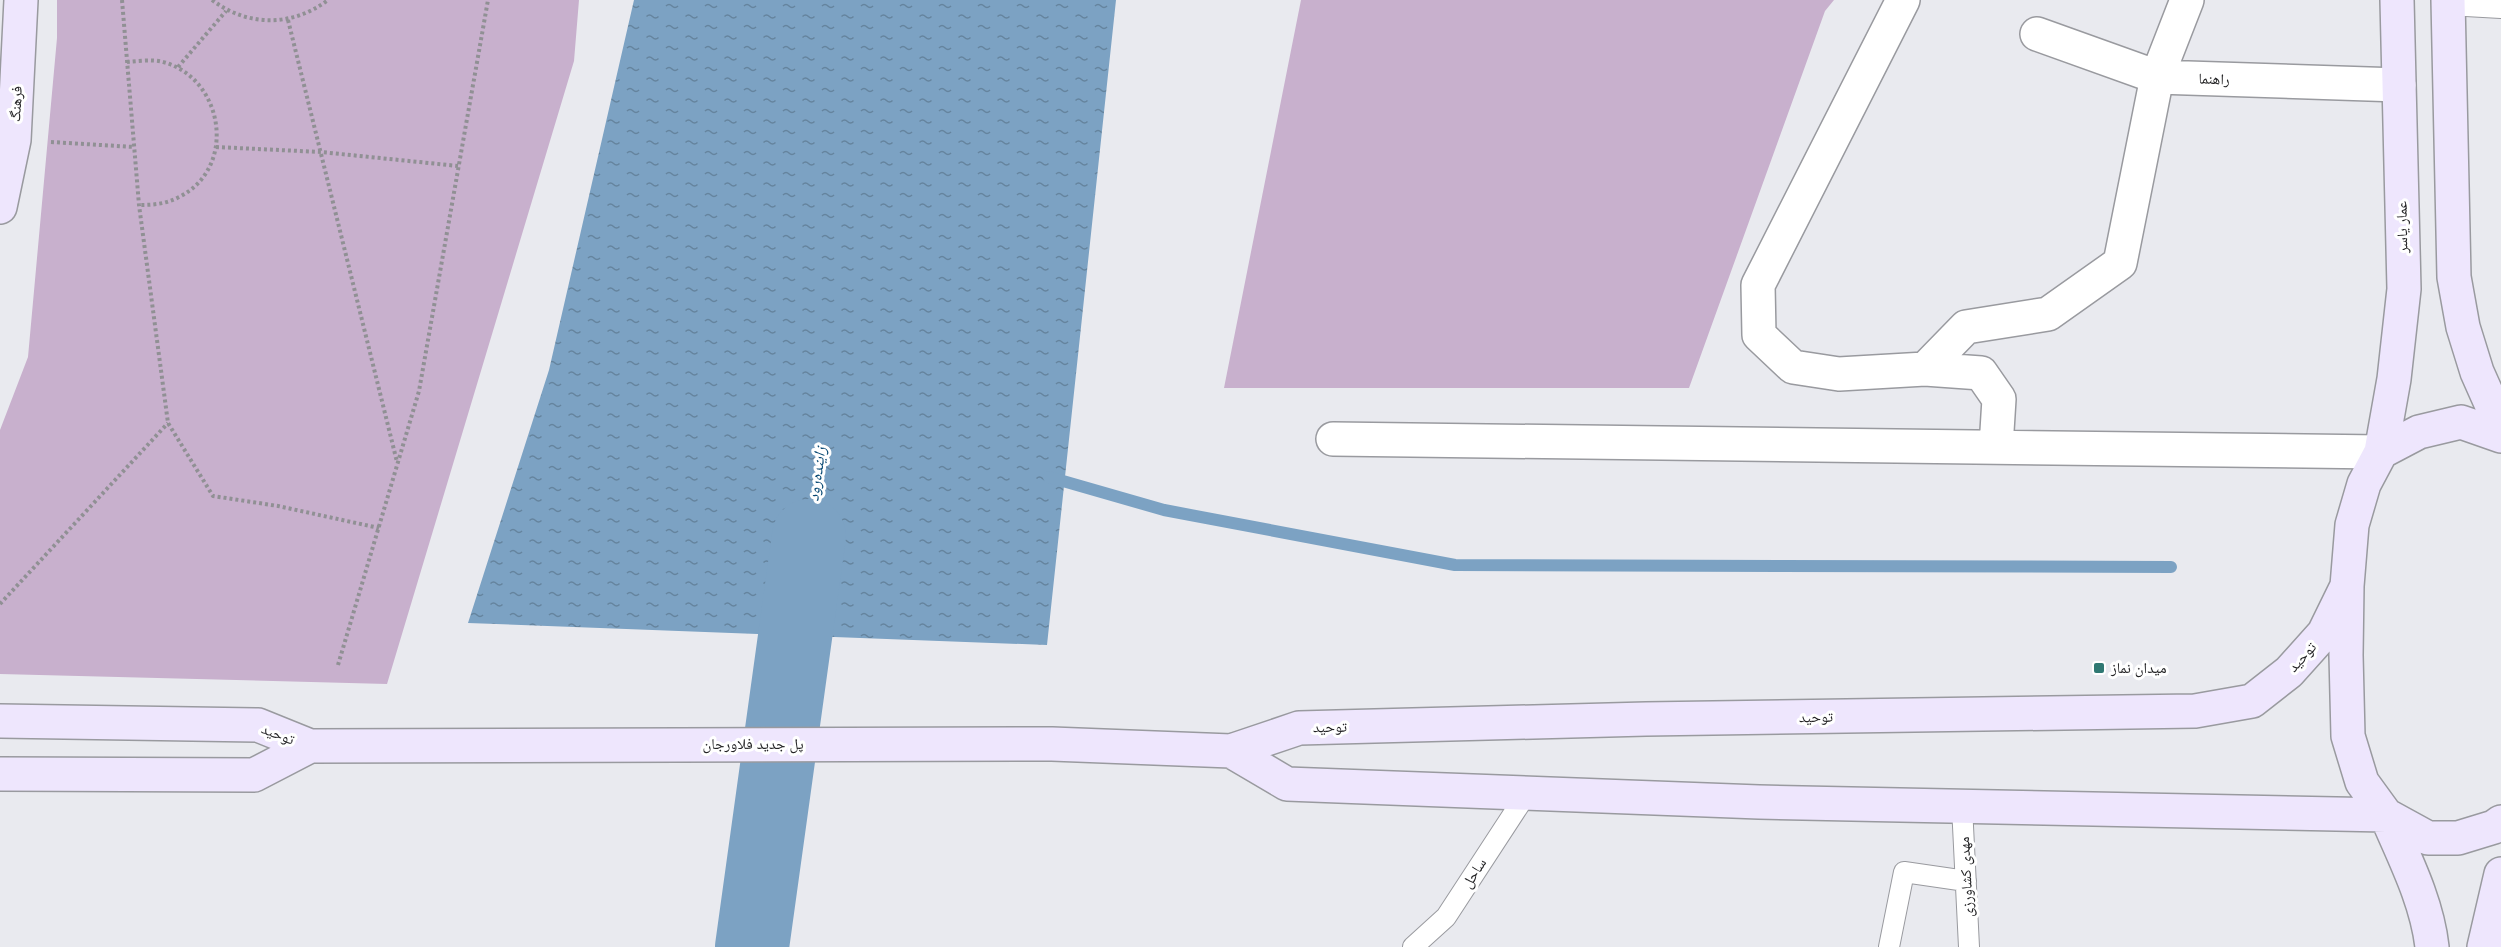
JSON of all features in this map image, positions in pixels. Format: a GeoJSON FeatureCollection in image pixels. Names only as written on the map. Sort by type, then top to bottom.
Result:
{"type":"FeatureCollection","features":[{"type":"Feature","properties":{"kind":"main road","name":"عمار یاسر"},"geometry":{"type":"LineString","coordinates":[[2381,452],[2394,379],[2404,289],[2397,0]]}},
{"type":"Feature","properties":{"kind":"main road"},"geometry":{"type":"LineString","coordinates":[[2448,3],[2454,277],[2467,338],[2478,372],[2501,426]]}},
{"type":"Feature","properties":{"kind":"main road","name":"فرهنگ"},"geometry":{"type":"LineString","coordinates":[[0,207],[14,140],[13,16]]}},
{"type":"Feature","properties":{"kind":"main road"},"geometry":{"type":"LineString","coordinates":[[2432,947],[2430,931],[2411,872],[2386,815],[2362,782],[2348,736],[2347,586],[2352,525],[2364,484],[2381,452],[2419,432],[2461,422],[2501,436]]}},
{"type":"Feature","properties":{"kind":"main road","name":"توحید"},"geometry":{"type":"LineString","coordinates":[[1052,744],[1231,751],[1299,728],[1646,719],[2195,711],[2252,701],[2289,672],[2324,633],[2347,586]]}},
{"type":"Feature","properties":{"kind":"main road","name":"توحید"},"geometry":{"type":"LineString","coordinates":[[0,721],[258,725],[310,746]]}},
{"type":"Feature","properties":{"kind":"main road","name":"پل جدید فلاورجان"},"geometry":{"type":"LineString","coordinates":[[310,746],[1052,744]]}},
{"type":"Feature","properties":{"kind":"main road","name":"توحید"},"geometry":{"type":"LineString","coordinates":[[0,774],[254,775],[310,746]]}},
{"type":"Feature","properties":{"kind":"main road","name":"توحید"},"geometry":{"type":"LineString","coordinates":[[1231,751],[1287,784],[1759,802],[2386,815]]}},
{"type":"Feature","properties":{"kind":"main road"},"geometry":{"type":"LineString","coordinates":[[2386,815],[2428,838],[2458,838],[2494,827],[2501,822]]}},
{"type":"Feature","properties":{"kind":"main road"},"geometry":{"type":"LineString","coordinates":[[2484,947],[2501,874]]}},
{"type":"Feature","properties":{"kind":"street"},"geometry":{"type":"LineString","coordinates":[[1903,0],[1758,285],[1759,335],[1793,367],[1839,374],[1925,369],[1980,373],[1999,399],[1996,447]]}},
{"type":"Feature","properties":{"kind":"street"},"geometry":{"type":"LineString","coordinates":[[1925,369],[1966,327],[2048,314],[2120,263],[2157,77],[2187,0]]}},
{"type":"Feature","properties":{"kind":"street","name":"راهنما"},"geometry":{"type":"LineString","coordinates":[[2037,34],[2157,77],[2399,85]]}},
{"type":"Feature","properties":{"kind":"street"},"geometry":{"type":"LineString","coordinates":[[1333,439],[2381,452]]}},
{"type":"Feature","properties":{"kind":"lane"},"geometry":{"type":"LineString","coordinates":[[2448,3],[2501,8]]}},
{"type":"Feature","properties":{"kind":"lane","name":"ساحل"},"geometry":{"type":"LineString","coordinates":[[1413,947],[1446,917],[1527,793]]}},
{"type":"Feature","properties":{"kind":"lane","name":"مهدی کشاورزی"},"geometry":{"type":"LineString","coordinates":[[1962,806],[1970,947]]}},
{"type":"Feature","properties":{"kind":"lane"},"geometry":{"type":"LineString","coordinates":[[1889,947],[1904,872],[1966,881]]}},
{"type":"Feature","properties":{"kind":"path"},"geometry":{"type":"LineString","coordinates":[[122,0],[139,205],[168,423],[213,496],[278,506],[379,528]]}},
{"type":"Feature","properties":{"kind":"path"},"geometry":{"type":"LineString","coordinates":[[212,0],[226,11],[256,21],[288,20],[315,10],[328,0]]}},
{"type":"Feature","properties":{"kind":"path"},"geometry":{"type":"LineString","coordinates":[[338,664],[418,391],[488,0]]}},
{"type":"Feature","properties":{"kind":"path"},"geometry":{"type":"LineString","coordinates":[[178,67],[226,11]]}},
{"type":"Feature","properties":{"kind":"path"},"geometry":{"type":"LineString","coordinates":[[288,20],[397,463]]}},
{"type":"Feature","properties":{"kind":"path"},"geometry":{"type":"LineString","coordinates":[[127,62],[161,61],[178,67],[197,81],[211,101],[218,123],[216,147],[210,167],[197,184],[180,197],[160,204],[139,205]]}},
{"type":"Feature","properties":{"kind":"path"},"geometry":{"type":"LineString","coordinates":[[14,140],[134,147]]}},
{"type":"Feature","properties":{"kind":"path"},"geometry":{"type":"LineString","coordinates":[[216,147],[321,152],[458,166]]}},
{"type":"Feature","properties":{"kind":"path"},"geometry":{"type":"LineString","coordinates":[[0,604],[168,423]]}},
{"type":"Feature","properties":{"kind":"shaded area"},"geometry":{"type":"Polygon","coordinates":[[[57,0],[579,0],[574,61],[387,684],[0,674],[0,430],[28,357],[57,38],[57,0]]]}},
{"type":"Feature","properties":{"kind":"shaded area"},"geometry":{"type":"Polygon","coordinates":[[[1301,0],[1834,0],[1825,11],[1689,388],[1224,388],[1301,0]]]}},
{"type":"Feature","properties":{"kind":"water"},"geometry":{"type":"Polygon","coordinates":[[[634,0],[1116,0],[1047,645],[468,623],[549,370],[634,0]]]}},
{"type":"Feature","properties":{"kind":"waterway"},"geometry":{"type":"LineString","coordinates":[[1049,477],[1164,510],[1455,565],[2171,567]]}},
{"type":"Feature","properties":{"kind":"waterway","name":"زاینده‌رود"},"geometry":{"type":"LineString","coordinates":[[752,947],[809,536]]}},
{"type":"Feature","properties":{"kind":"place","name":"میدان نماز"},"geometry":{"type":"Point","coordinates":[2099,668]}}]}
